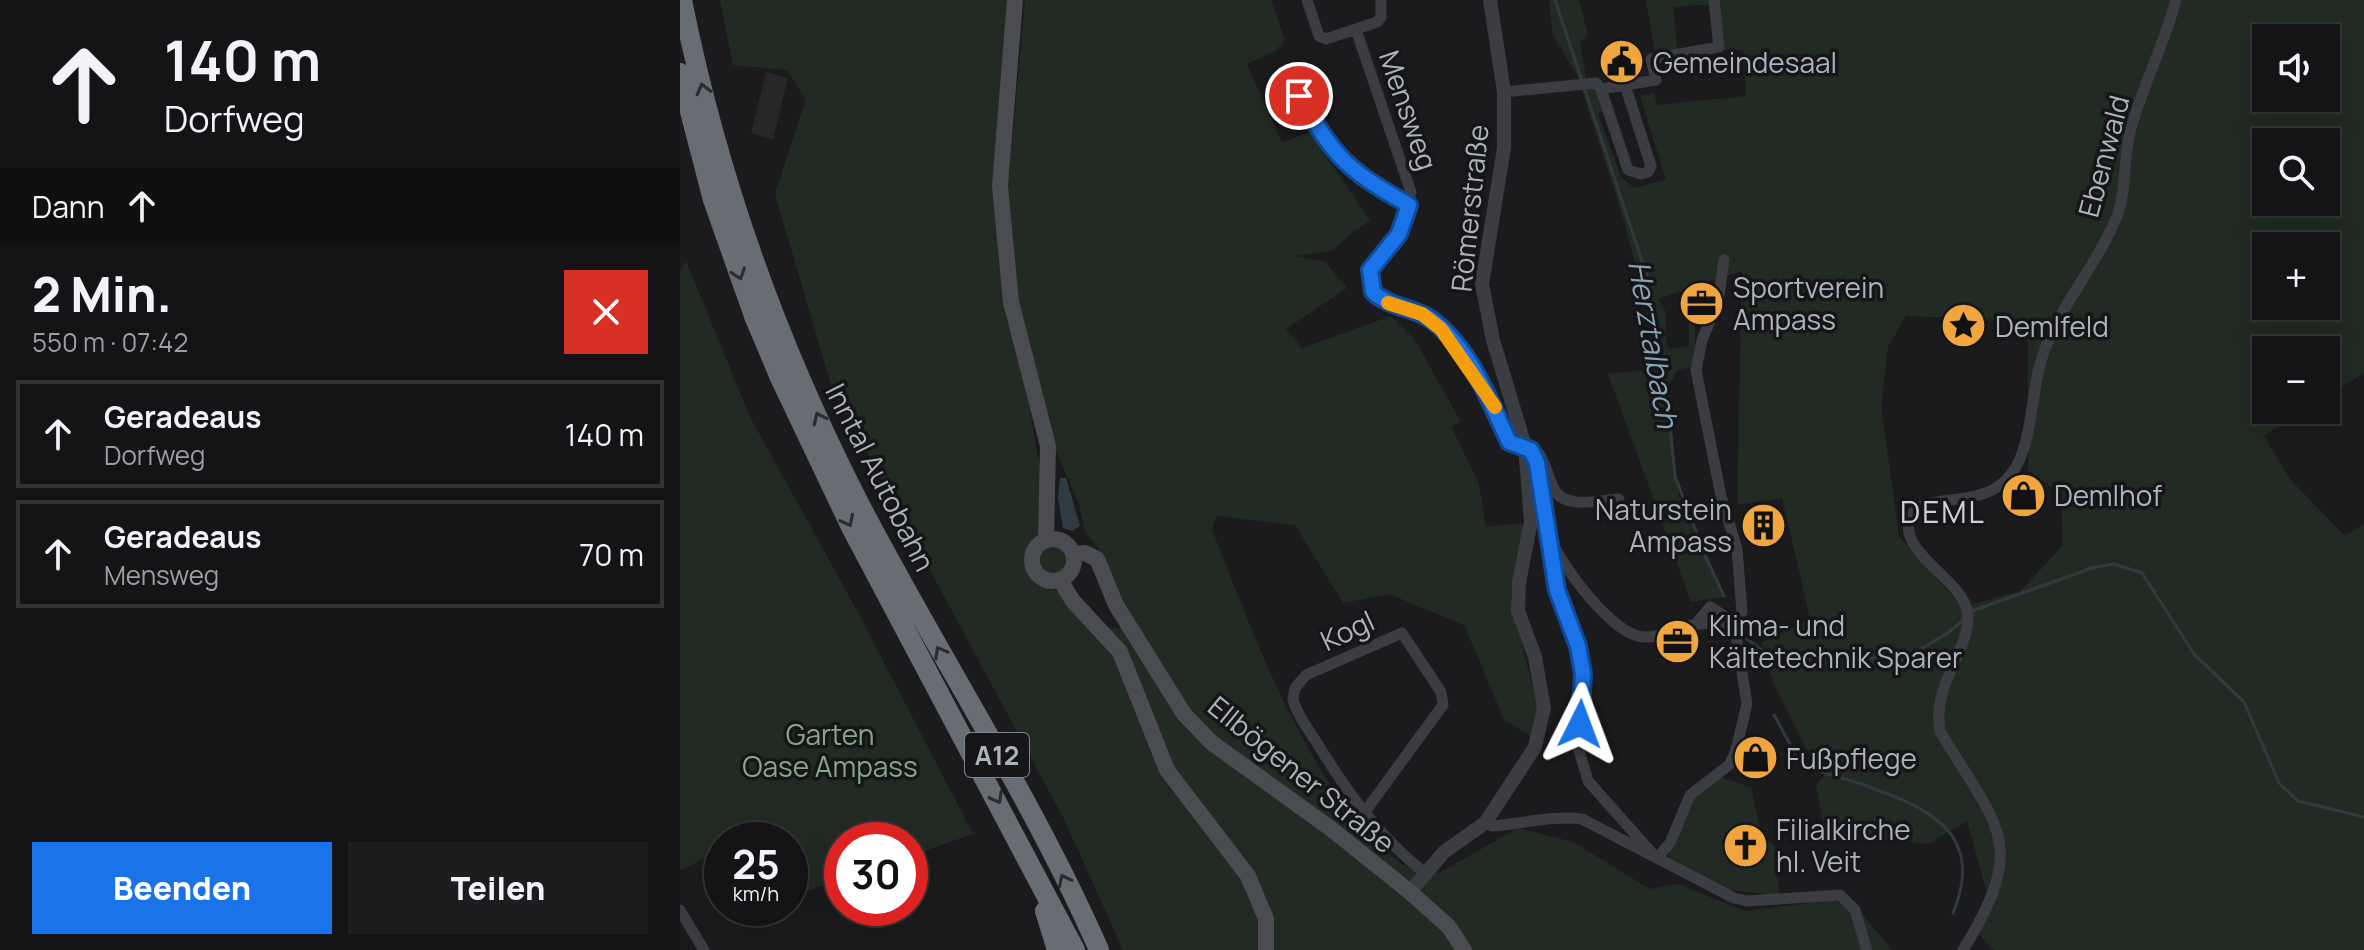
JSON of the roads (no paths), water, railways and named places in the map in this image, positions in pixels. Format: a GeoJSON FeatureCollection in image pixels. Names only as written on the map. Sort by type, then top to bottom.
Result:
{"type":"FeatureCollection","features":[{"type":"Feature","properties":{"kind":"highway","name":"Inntal Autobahn"},"geometry":{"type":"LineString","coordinates":[[682,0],[712,165]]}},
{"type":"Feature","properties":{"kind":"highway","name":"Inntal Autobahn"},"geometry":{"type":"LineString","coordinates":[[680,73],[723,198],[754,316],[813,452],[1075,950]]}},
{"type":"Feature","properties":{"kind":"highway","name":"Inntal Autobahn"},"geometry":{"type":"LineString","coordinates":[[723,198],[783,339],[857,498],[1050,851],[1099,950]]}},
{"type":"Feature","properties":{"kind":"highway"},"geometry":{"type":"LineString","coordinates":[[1029,858],[1031,878],[1057,950]]}},
{"type":"Feature","properties":{"kind":"main road"},"geometry":{"type":"LineString","coordinates":[[1015,0],[1000,186],[1011,302],[1048,446],[1046,540]]}},
{"type":"Feature","properties":{"kind":"main road"},"geometry":{"type":"LineString","coordinates":[[1060,580],[1072,568],[1073,554],[1061,540],[1046,540],[1033,551],[1032,565],[1041,577],[1060,580],[1073,601],[1120,652],[1167,770],[1248,876],[1266,919],[1266,950]]}},
{"type":"Feature","properties":{"kind":"main road","name":"Ellbögener Straße"},"geometry":{"type":"LineString","coordinates":[[1073,554],[1081,552],[1097,559],[1116,605],[1184,714],[1212,743],[1330,828],[1410,892],[1449,927],[1464,950]]}},
{"type":"Feature","properties":{"kind":"street","name":"Mensweg"},"geometry":{"type":"LineString","coordinates":[[1307,0],[1322,39],[1356,30],[1381,17],[1381,0]]}},
{"type":"Feature","properties":{"kind":"street","name":"Römerstraße"},"geometry":{"type":"LineString","coordinates":[[1410,892],[1444,852],[1485,823],[1535,747],[1544,708],[1535,657],[1518,611],[1519,583],[1531,521],[1528,448],[1489,327],[1482,284],[1501,181],[1504,92],[1490,0]]}},
{"type":"Feature","properties":{"kind":"street","name":"Römerstraße"},"geometry":{"type":"LineString","coordinates":[[1504,92],[1596,83],[1601,89],[1656,80],[1651,59],[1719,47],[1714,0]]}},
{"type":"Feature","properties":{"kind":"street","name":"Ebenwald"},"geometry":{"type":"LineString","coordinates":[[1963,950],[1991,898],[2002,863],[2000,834],[1961,760],[1940,731],[1938,706],[1951,662],[1967,634],[1969,622],[1966,608],[1955,589],[1912,541],[1908,529],[1910,517],[1923,505],[1978,498],[2000,486],[2020,459],[2037,371],[2052,332],[2117,215],[2131,129],[2176,0]]}},
{"type":"Feature","properties":{"kind":"street","name":"Mensweg"},"geometry":{"type":"LineString","coordinates":[[1356,30],[1410,186],[1409,205],[1399,234],[1370,270],[1371,288],[1388,303],[1426,317],[1449,336],[1493,403],[1509,442],[1528,448]]}},
{"type":"Feature","properties":{"kind":"street"},"geometry":{"type":"LineString","coordinates":[[1601,89],[1628,170],[1641,174],[1648,172],[1651,166],[1625,85]]}},
{"type":"Feature","properties":{"kind":"street","name":"Mensweg"},"geometry":{"type":"LineString","coordinates":[[1299,96],[1329,147],[1345,164],[1409,205]]}},
{"type":"Feature","properties":{"kind":"street"},"geometry":{"type":"LineString","coordinates":[[1549,536],[1597,608],[1626,633],[1652,637],[1695,625],[1734,622],[1742,612],[1737,549],[1721,496],[1696,370],[1702,340],[1718,302],[1724,260]]}},
{"type":"Feature","properties":{"kind":"street"},"geometry":{"type":"LineString","coordinates":[[1528,448],[1540,453],[1553,487],[1561,498],[1575,502],[1619,499]]}},
{"type":"Feature","properties":{"kind":"street"},"geometry":{"type":"LineString","coordinates":[[1528,448],[1537,463],[1557,590],[1581,660],[1578,747],[1588,781],[1657,858]]}},
{"type":"Feature","properties":{"kind":"street"},"geometry":{"type":"LineString","coordinates":[[1657,858],[1670,843],[1690,795],[1729,765],[1735,753],[1747,704],[1734,622]]}},
{"type":"Feature","properties":{"kind":"street","name":"Kogl"},"geometry":{"type":"LineString","coordinates":[[1364,813],[1443,705],[1441,692],[1402,633],[1306,675],[1293,694],[1295,705],[1309,729],[1364,813],[1402,856],[1425,873]]}},
{"type":"Feature","properties":{"kind":"street"},"geometry":{"type":"LineString","coordinates":[[1485,823],[1492,826],[1547,822],[1565,817],[1582,819],[1734,898],[1747,901],[1840,895],[1855,910],[1867,950]]}},
{"type":"Feature","properties":{"kind":"street"},"geometry":{"type":"LineString","coordinates":[[680,910],[704,950]]}},
{"type":"Feature","properties":{"kind":"waterway","name":"Herztalbach"},"geometry":{"type":"LineString","coordinates":[[1555,0],[1647,276],[1666,386],[1675,476],[1724,596]]}},
{"type":"Feature","properties":{"kind":"waterway","name":"Herztalbach"},"geometry":{"type":"LineString","coordinates":[[1972,611],[2095,567],[2114,564],[2142,573],[2194,654],[2244,702],[2279,783],[2298,801],[2364,817]]}},
{"type":"Feature","properties":{"kind":"waterway","name":"Herztalbach"},"geometry":{"type":"LineString","coordinates":[[1742,635],[1771,657],[1786,663],[1834,654],[1900,661],[1948,633],[1964,619]]}},
{"type":"Feature","properties":{"kind":"waterway","name":"Herztalbach"},"geometry":{"type":"LineString","coordinates":[[1774,715],[1797,757],[1808,766],[1904,800],[1942,825],[1955,841],[1962,860],[1962,884],[1953,913]]}},
{"type":"Feature","properties":{"kind":"place","name":"Gemeindesaal"},"geometry":{"type":"Point","coordinates":[1622,62]}},
{"type":"Feature","properties":{"kind":"place","name":"Sportverein Ampass"},"geometry":{"type":"Point","coordinates":[1702,303]}},
{"type":"Feature","properties":{"kind":"place","name":"Demlfeld"},"geometry":{"type":"Point","coordinates":[1964,326]}},
{"type":"Feature","properties":{"kind":"place","name":"Demlhof"},"geometry":{"type":"Point","coordinates":[2023,495]}},
{"type":"Feature","properties":{"kind":"place","name":"Naturstein Ampass"},"geometry":{"type":"Point","coordinates":[1763,525]}},
{"type":"Feature","properties":{"kind":"place","name":"Klima- und Kältetechnik Sparer"},"geometry":{"type":"Point","coordinates":[1678,641]}},
{"type":"Feature","properties":{"kind":"place","name":"Fußpflege"},"geometry":{"type":"Point","coordinates":[1755,758]}},
{"type":"Feature","properties":{"kind":"place","name":"Filialkirche hl. Veit"},"geometry":{"type":"Point","coordinates":[1745,845]}},
{"type":"Feature","properties":{"kind":"district","name":"DEML"},"geometry":{"type":"Point","coordinates":[1943,511]}},
{"type":"Feature","properties":{"kind":"park label","name":"Garten Oase Ampass"},"geometry":{"type":"Point","coordinates":[830,750]}}]}
